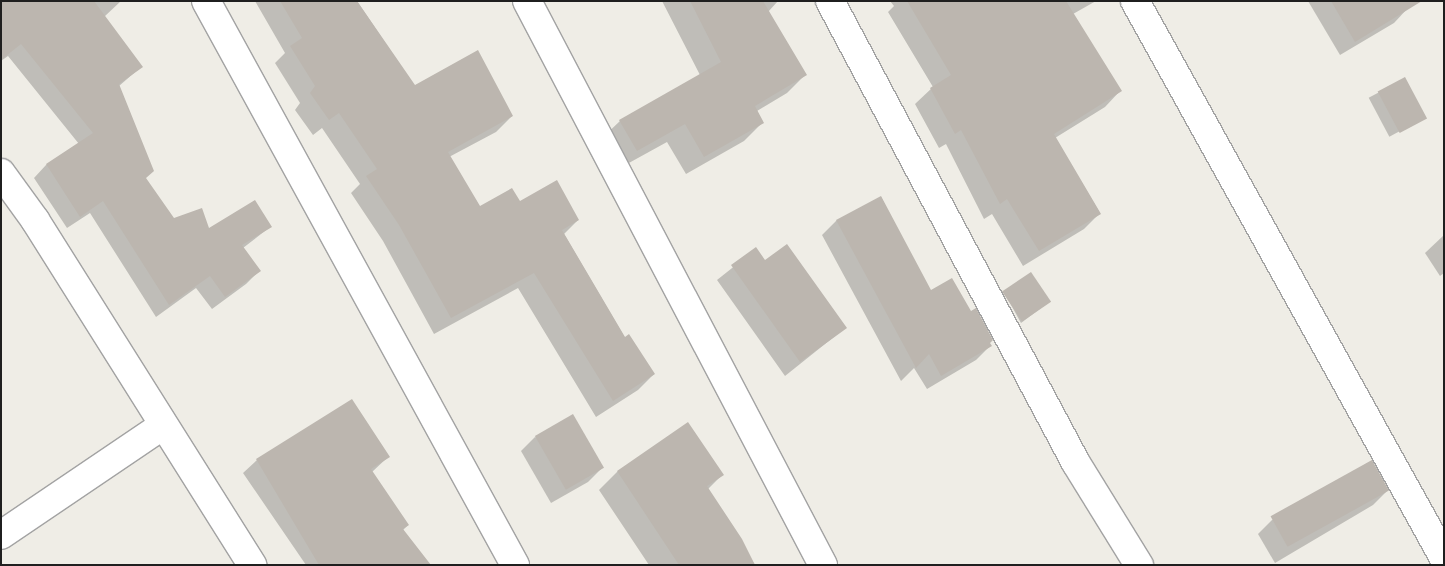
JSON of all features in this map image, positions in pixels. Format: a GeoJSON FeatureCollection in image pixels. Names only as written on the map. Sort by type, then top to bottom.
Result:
{"type":"FeatureCollection","features":[{"type":"Feature","properties":{"kind":"street"},"geometry":{"type":"LineString","coordinates":[[206,1],[515,565]]}},
{"type":"Feature","properties":{"kind":"street"},"geometry":{"type":"LineString","coordinates":[[527,1],[823,565]]}},
{"type":"Feature","properties":{"kind":"street"},"geometry":{"type":"LineString","coordinates":[[830,1],[1071,454],[1139,565]]}},
{"type":"Feature","properties":{"kind":"street"},"geometry":{"type":"LineString","coordinates":[[1135,1],[1444,558]]}},
{"type":"Feature","properties":{"kind":"street"},"geometry":{"type":"LineString","coordinates":[[1,173],[35,220],[162,426],[252,565]]}},
{"type":"Feature","properties":{"kind":"street"},"geometry":{"type":"LineString","coordinates":[[1,534],[162,426]]}},
{"type":"Feature","properties":{"kind":"building"},"geometry":{"type":"Polygon","coordinates":[[[1,1],[94,1],[143,67],[119,84],[154,171],[146,178],[174,218],[202,208],[209,228],[255,200],[272,227],[242,245],[261,271],[225,297],[210,276],[169,305],[103,201],[80,217],[46,164],[93,133],[21,44],[1,60],[1,1]]]}},
{"type":"Feature","properties":{"kind":"building"},"geometry":{"type":"Polygon","coordinates":[[[280,1],[357,1],[415,85],[478,50],[513,116],[448,152],[480,206],[512,188],[520,201],[557,180],[579,220],[562,230],[625,337],[629,334],[655,374],[613,401],[534,273],[451,318],[399,225],[366,176],[377,169],[339,113],[329,120],[310,93],[315,86],[290,46],[302,38],[280,1]]]}},
{"type":"Feature","properties":{"kind":"building"},"geometry":{"type":"Polygon","coordinates":[[[690,1],[763,1],[807,75],[755,106],[764,123],[704,157],[685,124],[637,151],[619,120],[721,62],[690,1]]]}},
{"type":"Feature","properties":{"kind":"building"},"geometry":{"type":"Polygon","coordinates":[[[907,1],[1066,1],[1122,91],[1054,134],[1101,214],[1039,251],[1007,199],[1000,204],[961,130],[955,134],[930,88],[951,75],[907,1]]]}},
{"type":"Feature","properties":{"kind":"building"},"geometry":{"type":"Polygon","coordinates":[[[1331,1],[1422,1],[1355,42],[1331,1]]]}},
{"type":"Feature","properties":{"kind":"building"},"geometry":{"type":"Polygon","coordinates":[[[1405,77],[1427,118],[1400,133],[1378,92],[1405,77]]]}},
{"type":"Feature","properties":{"kind":"building"},"geometry":{"type":"Polygon","coordinates":[[[881,196],[931,290],[952,278],[971,311],[976,308],[993,340],[990,343],[992,346],[941,376],[929,354],[916,368],[836,220],[881,196]]]}},
{"type":"Feature","properties":{"kind":"building"},"geometry":{"type":"Polygon","coordinates":[[[787,244],[847,328],[800,362],[731,265],[756,247],[765,260],[787,244]]]}},
{"type":"Feature","properties":{"kind":"building"},"geometry":{"type":"Polygon","coordinates":[[[1031,272],[1051,302],[1022,321],[1002,292],[1031,272]]]}},
{"type":"Feature","properties":{"kind":"building"},"geometry":{"type":"Polygon","coordinates":[[[352,399],[390,457],[371,469],[409,525],[403,529],[431,565],[319,565],[256,459],[352,399]]]}},
{"type":"Feature","properties":{"kind":"building"},"geometry":{"type":"Polygon","coordinates":[[[573,414],[604,468],[566,490],[535,436],[573,414]]]}},
{"type":"Feature","properties":{"kind":"building"},"geometry":{"type":"Polygon","coordinates":[[[688,422],[724,475],[707,486],[742,539],[755,565],[679,565],[617,471],[688,422]]]}},
{"type":"Feature","properties":{"kind":"building"},"geometry":{"type":"Polygon","coordinates":[[[1372,460],[1389,491],[1288,547],[1271,516],[1372,460]]]}}]}
